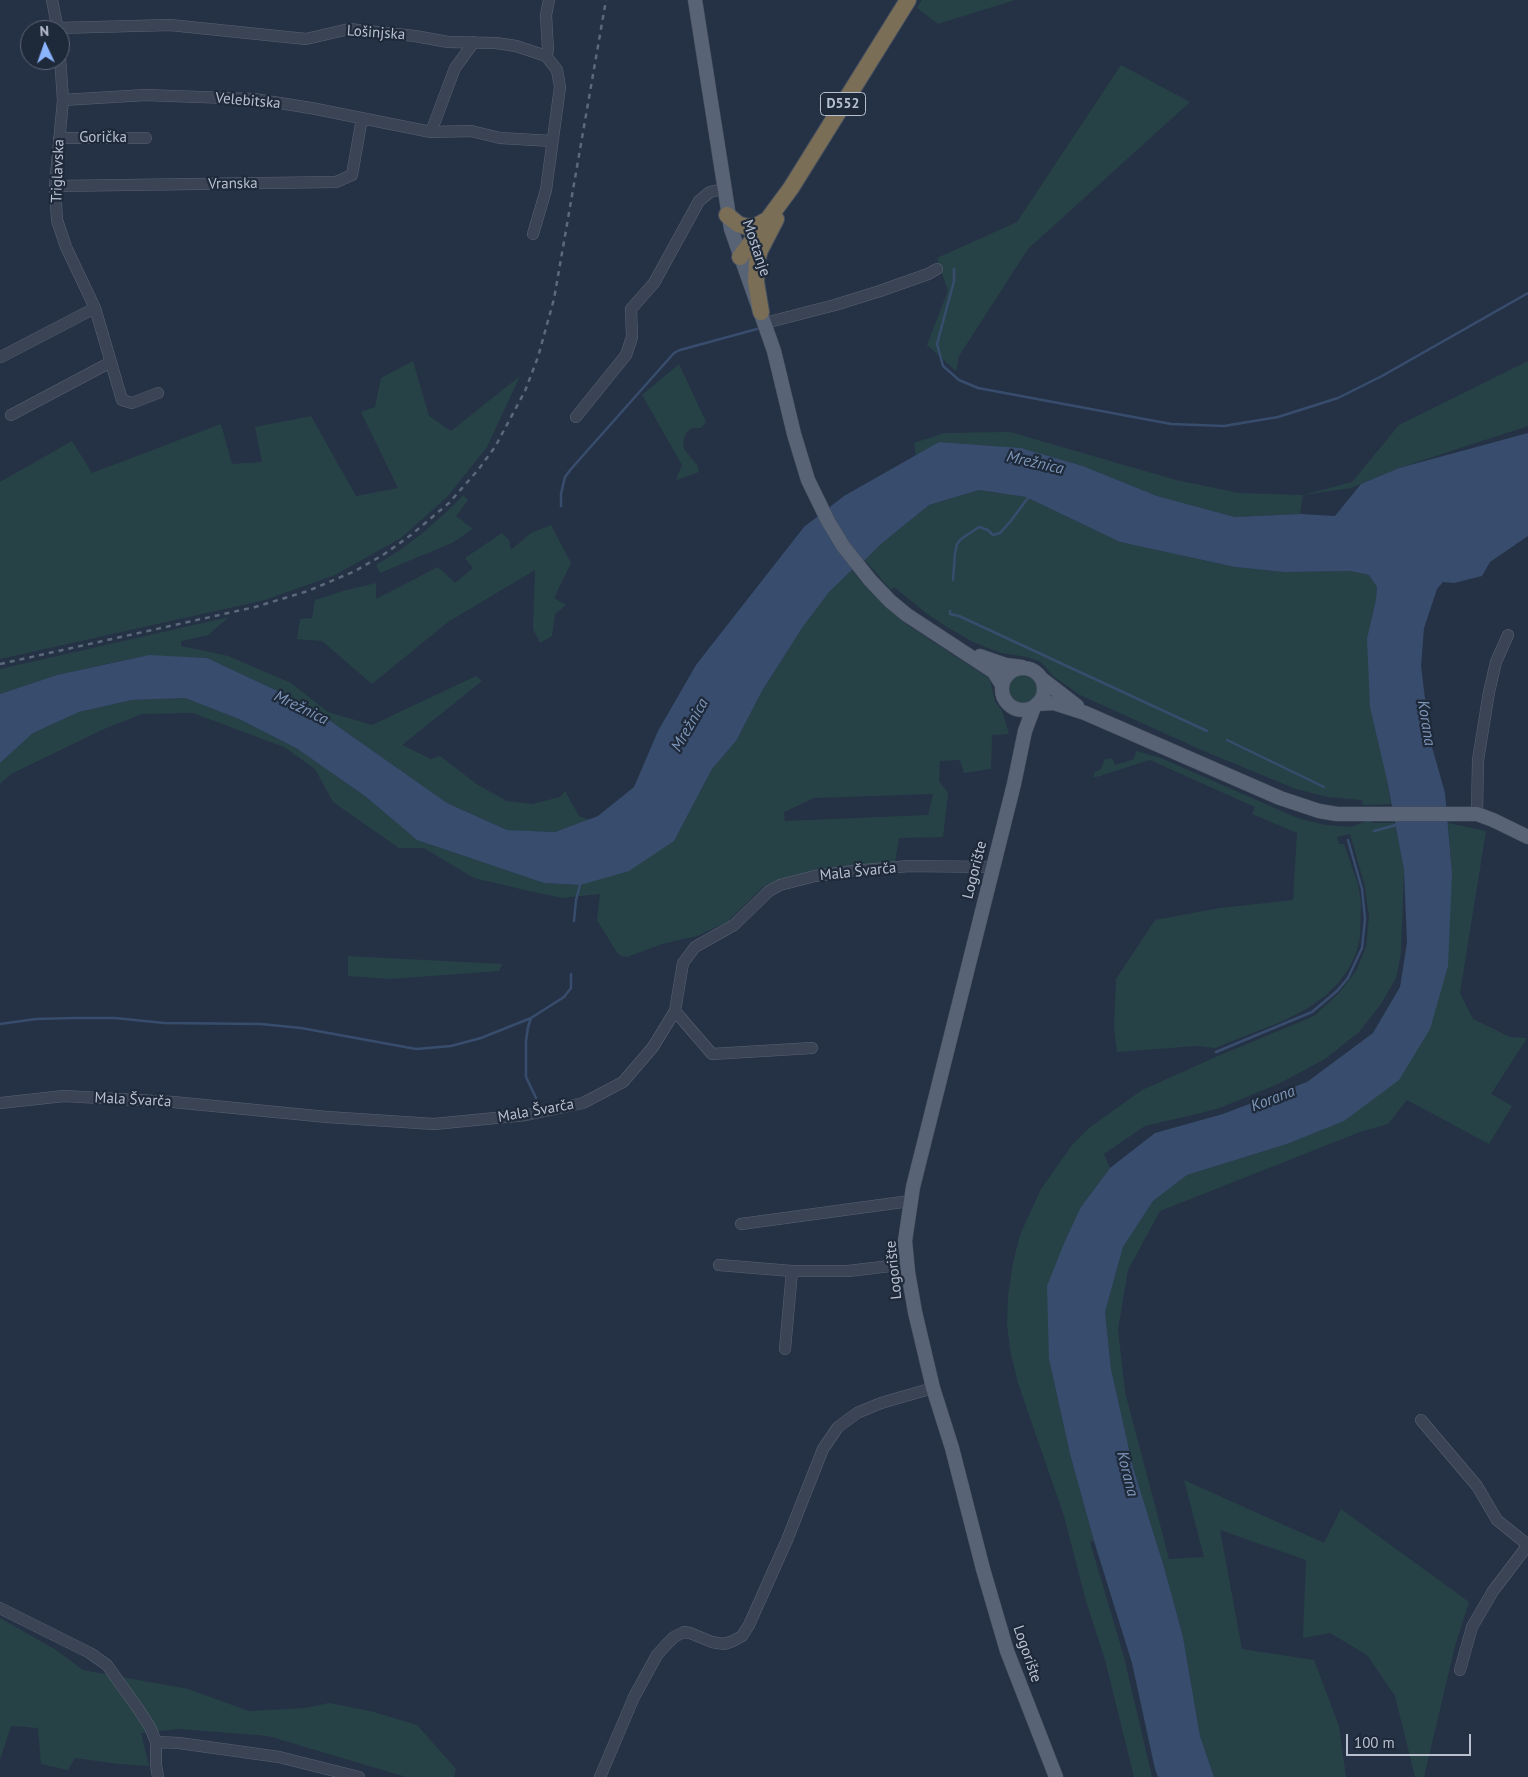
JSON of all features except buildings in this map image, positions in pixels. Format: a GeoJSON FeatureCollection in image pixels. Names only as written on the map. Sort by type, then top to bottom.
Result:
{"type":"FeatureCollection","features":[{"type":"Feature","properties":{"kind":"highway","name":"D552"},"geometry":{"type":"LineString","coordinates":[[740,257],[790,188],[908,0]]}},
{"type":"Feature","properties":{"kind":"highway","name":"D552"},"geometry":{"type":"LineString","coordinates":[[763,318],[756,273],[759,253],[790,188]]}},
{"type":"Feature","properties":{"kind":"highway"},"geometry":{"type":"LineString","coordinates":[[727,215],[738,224],[747,227],[765,222]]}},
{"type":"Feature","properties":{"kind":"highway"},"geometry":{"type":"LineString","coordinates":[[740,257],[759,253]]}},
{"type":"Feature","properties":{"kind":"main road","name":"Mostanje"},"geometry":{"type":"LineString","coordinates":[[695,0],[727,215],[774,351],[802,461],[817,500],[828,522],[852,559],[890,600],[919,623],[961,649]]}},
{"type":"Feature","properties":{"kind":"main road"},"geometry":{"type":"LineString","coordinates":[[961,649],[1006,665],[1034,671],[1085,712]]}},
{"type":"Feature","properties":{"kind":"main road"},"geometry":{"type":"LineString","coordinates":[[961,649],[994,672],[1002,685]]}},
{"type":"Feature","properties":{"kind":"main road"},"geometry":{"type":"LineString","coordinates":[[1023,668],[1012,671],[1007,675],[1002,685],[1002,692],[1008,704],[1020,709],[1054,703],[1085,712],[1304,807],[1329,814],[1470,814],[1493,820],[1528,837]]}},
{"type":"Feature","properties":{"kind":"main road"},"geometry":{"type":"LineString","coordinates":[[1036,705],[1044,692],[1042,679]]}},
{"type":"Feature","properties":{"kind":"main road","name":"Logorište"},"geometry":{"type":"LineString","coordinates":[[1008,704],[1016,722],[1020,752]]}},
{"type":"Feature","properties":{"kind":"main road","name":"Logorište"},"geometry":{"type":"LineString","coordinates":[[1036,705],[1020,752],[1014,784],[910,1201],[905,1241],[915,1312],[933,1388],[952,1448],[982,1569],[1007,1651],[1056,1777]]}},
{"type":"Feature","properties":{"kind":"street"},"geometry":{"type":"LineString","coordinates":[[52,0],[56,20]]}},
{"type":"Feature","properties":{"kind":"street"},"geometry":{"type":"LineString","coordinates":[[533,234],[546,190],[560,87],[558,70],[546,56],[548,50],[546,15],[549,0]]}},
{"type":"Feature","properties":{"kind":"street","name":"Lošinjska"},"geometry":{"type":"LineString","coordinates":[[70,29],[170,26],[306,39],[349,29],[415,36],[448,42],[474,42],[516,46],[546,56]]}},
{"type":"Feature","properties":{"kind":"street"},"geometry":{"type":"LineString","coordinates":[[431,132],[456,68],[474,42]]}},
{"type":"Feature","properties":{"kind":"street","name":"Triglavska"},"geometry":{"type":"LineString","coordinates":[[61,70],[63,100],[55,186],[57,220],[66,247],[95,308],[122,400],[132,403],[158,393]]}},
{"type":"Feature","properties":{"kind":"street","name":"Velebitska"},"geometry":{"type":"LineString","coordinates":[[63,100],[145,95],[254,99],[311,108],[431,132],[471,131],[500,138],[552,141]]}},
{"type":"Feature","properties":{"kind":"street","name":"Vranska"},"geometry":{"type":"LineString","coordinates":[[55,186],[336,182],[352,175],[362,118]]}},
{"type":"Feature","properties":{"kind":"street","name":"Gorička"},"geometry":{"type":"LineString","coordinates":[[59,138],[146,138]]}},
{"type":"Feature","properties":{"kind":"street"},"geometry":{"type":"LineString","coordinates":[[576,417],[626,355],[632,336],[631,309],[654,283],[699,202],[710,192],[723,189]]}},
{"type":"Feature","properties":{"kind":"street"},"geometry":{"type":"LineString","coordinates":[[763,318],[872,294],[937,269]]}},
{"type":"Feature","properties":{"kind":"street"},"geometry":{"type":"LineString","coordinates":[[1,357],[95,308]]}},
{"type":"Feature","properties":{"kind":"street"},"geometry":{"type":"LineString","coordinates":[[10,415],[111,362]]}},
{"type":"Feature","properties":{"kind":"street"},"geometry":{"type":"LineString","coordinates":[[1470,814],[1489,692],[1496,662],[1508,635]]}},
{"type":"Feature","properties":{"kind":"street","name":"Mala Švarča"},"geometry":{"type":"LineString","coordinates":[[0,1103],[64,1096],[173,1102],[327,1117],[434,1124],[526,1115],[583,1103],[623,1082],[653,1047],[675,1011],[683,963],[695,947],[734,925],[760,899],[780,885],[815,876],[909,866],[992,867]]}},
{"type":"Feature","properties":{"kind":"street"},"geometry":{"type":"LineString","coordinates":[[675,1011],[712,1054],[812,1048]]}},
{"type":"Feature","properties":{"kind":"street"},"geometry":{"type":"LineString","coordinates":[[741,1224],[910,1201]]}},
{"type":"Feature","properties":{"kind":"street"},"geometry":{"type":"LineString","coordinates":[[719,1265],[792,1271],[848,1271],[907,1264]]}},
{"type":"Feature","properties":{"kind":"street"},"geometry":{"type":"LineString","coordinates":[[785,1349],[792,1271]]}},
{"type":"Feature","properties":{"kind":"street"},"geometry":{"type":"LineString","coordinates":[[600,1777],[634,1697],[657,1655],[667,1644],[674,1637],[684,1632],[712,1642],[724,1644],[742,1636],[749,1626],[787,1540],[822,1449],[838,1426],[857,1413],[933,1388]]}},
{"type":"Feature","properties":{"kind":"street"},"geometry":{"type":"LineString","coordinates":[[1421,1420],[1478,1486],[1497,1520],[1528,1545],[1493,1591],[1472,1627],[1460,1670]]}},
{"type":"Feature","properties":{"kind":"street"},"geometry":{"type":"LineString","coordinates":[[0,1608],[90,1653],[107,1665],[150,1727],[156,1742],[158,1777]]}},
{"type":"Feature","properties":{"kind":"street"},"geometry":{"type":"LineString","coordinates":[[156,1742],[179,1743],[279,1757],[359,1777]]}},
{"type":"Feature","properties":{"kind":"green space"},"geometry":{"type":"Polygon","coordinates":[[[922,0],[1015,0],[938,24],[917,8],[922,0]]]}},
{"type":"Feature","properties":{"kind":"green space"},"geometry":{"type":"Polygon","coordinates":[[[1121,65],[1190,102],[1028,249],[959,356],[956,371],[927,345],[948,291],[937,258],[1017,222],[1121,65]]]}},
{"type":"Feature","properties":{"kind":"green space"},"geometry":{"type":"Polygon","coordinates":[[[413,361],[429,416],[451,431],[520,376],[487,447],[447,497],[401,538],[335,575],[265,600],[0,659],[0,482],[72,441],[92,473],[221,424],[232,464],[262,462],[255,427],[311,416],[356,496],[398,488],[361,412],[375,407],[381,378],[413,361]]]}},
{"type":"Feature","properties":{"kind":"green space"},"geometry":{"type":"Polygon","coordinates":[[[1528,361],[1528,426],[1399,468],[1351,488],[1303,495],[1352,482],[1399,425],[1528,361]]]}},
{"type":"Feature","properties":{"kind":"green space"},"geometry":{"type":"Polygon","coordinates":[[[679,364],[706,422],[701,428],[692,428],[686,433],[683,442],[684,449],[697,465],[699,472],[676,480],[682,465],[642,395],[679,364]]]}},
{"type":"Feature","properties":{"kind":"green space"},"geometry":{"type":"Polygon","coordinates":[[[1010,432],[1176,480],[1239,493],[1303,495],[1300,514],[1235,517],[1157,496],[1083,466],[1021,448],[939,442],[916,455],[914,443],[944,433],[1010,432]]]}},
{"type":"Feature","properties":{"kind":"green space"},"geometry":{"type":"Polygon","coordinates":[[[979,490],[1026,497],[1120,542],[1235,567],[1284,572],[1350,571],[1369,575],[1377,587],[1370,625],[1391,804],[1363,805],[1362,800],[1327,797],[1296,789],[1206,752],[1080,695],[1053,676],[1041,662],[1027,657],[1001,653],[973,642],[947,627],[894,587],[891,590],[865,560],[881,544],[929,505],[979,490]]]}},
{"type":"Feature","properties":{"kind":"green space"},"geometry":{"type":"Polygon","coordinates":[[[463,495],[468,500],[456,516],[473,529],[452,543],[380,573],[376,565],[424,532],[463,495]]]}},
{"type":"Feature","properties":{"kind":"green space"},"geometry":{"type":"Polygon","coordinates":[[[551,525],[571,563],[554,598],[566,605],[555,614],[552,636],[540,643],[533,629],[535,570],[448,622],[372,684],[322,641],[297,639],[300,619],[312,618],[315,600],[376,583],[376,599],[438,567],[455,583],[473,568],[465,558],[502,533],[509,540],[511,550],[531,533],[551,525]]]}},
{"type":"Feature","properties":{"kind":"green space"},"geometry":{"type":"Polygon","coordinates":[[[852,570],[862,583],[883,602],[882,604],[909,626],[990,679],[995,701],[1002,711],[1009,734],[992,735],[991,769],[964,773],[960,760],[940,761],[939,781],[948,793],[943,837],[899,838],[895,862],[814,871],[777,880],[763,887],[727,922],[697,936],[662,944],[627,957],[621,956],[616,951],[597,920],[600,894],[562,898],[525,890],[474,878],[424,848],[399,848],[333,802],[315,769],[284,747],[193,713],[142,714],[104,729],[11,774],[0,784],[0,763],[33,733],[79,712],[132,700],[185,698],[239,719],[296,748],[365,796],[417,840],[544,883],[580,885],[674,841],[712,769],[736,741],[762,691],[802,628],[829,592],[852,570]],[[933,794],[814,798],[784,812],[785,821],[928,815],[933,794]]]}},
{"type":"Feature","properties":{"kind":"green space"},"geometry":{"type":"Polygon","coordinates":[[[229,617],[208,635],[181,641],[181,646],[228,656],[291,683],[328,712],[372,725],[476,676],[482,681],[402,745],[431,759],[440,756],[478,785],[507,801],[532,804],[560,797],[565,791],[579,816],[590,820],[555,832],[507,830],[447,803],[326,718],[282,693],[207,658],[143,656],[57,675],[0,694],[0,669],[229,617]]]}},
{"type":"Feature","properties":{"kind":"green space"},"geometry":{"type":"Polygon","coordinates":[[[1023,672],[1029,673],[1034,677],[1038,682],[1038,694],[1034,699],[1029,703],[1023,704],[1017,703],[1012,699],[1008,694],[1007,688],[1008,682],[1012,677],[1017,673],[1023,672]]]}},
{"type":"Feature","properties":{"kind":"green space"},"geometry":{"type":"Polygon","coordinates":[[[1136,751],[1161,758],[1295,817],[1309,821],[1325,825],[1351,827],[1369,820],[1373,823],[1395,823],[1404,870],[1401,953],[1396,978],[1381,1004],[1359,1032],[1325,1059],[1278,1084],[1217,1109],[1145,1126],[1104,1154],[1110,1168],[1081,1207],[1049,1359],[1070,1454],[1094,1541],[1090,1542],[1124,1657],[1152,1777],[1134,1777],[1105,1660],[1086,1601],[1064,1516],[1018,1383],[1010,1350],[1007,1323],[1008,1296],[1020,1235],[1041,1189],[1072,1145],[1089,1128],[1142,1090],[1314,1016],[1339,993],[1356,971],[1366,947],[1369,916],[1364,883],[1350,834],[1337,837],[1339,844],[1344,844],[1358,884],[1361,902],[1360,937],[1356,954],[1349,968],[1340,981],[1325,996],[1308,1008],[1283,1021],[1215,1048],[1197,1046],[1117,1052],[1114,1027],[1116,979],[1155,920],[1220,908],[1293,900],[1297,833],[1252,814],[1255,807],[1150,760],[1093,778],[1095,772],[1101,769],[1105,759],[1112,758],[1115,765],[1134,759],[1136,751]]]}},
{"type":"Feature","properties":{"kind":"green space"},"geometry":{"type":"Polygon","coordinates":[[[1448,823],[1486,831],[1460,993],[1473,1019],[1510,1037],[1527,1038],[1491,1094],[1512,1106],[1489,1144],[1407,1100],[1388,1124],[1360,1132],[1160,1211],[1128,1270],[1118,1329],[1125,1392],[1169,1559],[1204,1557],[1184,1480],[1324,1543],[1341,1509],[1469,1602],[1455,1646],[1424,1777],[1415,1777],[1395,1696],[1367,1655],[1330,1633],[1303,1638],[1306,1560],[1220,1530],[1242,1649],[1314,1660],[1339,1726],[1346,1777],[1214,1777],[1200,1736],[1183,1637],[1164,1567],[1133,1467],[1111,1369],[1105,1312],[1123,1247],[1153,1201],[1187,1175],[1287,1144],[1343,1121],[1452,873],[1448,823]]]}},
{"type":"Feature","properties":{"kind":"green space"},"geometry":{"type":"Polygon","coordinates":[[[348,956],[502,964],[499,971],[390,979],[348,976],[348,956]]]}},
{"type":"Feature","properties":{"kind":"green space"},"geometry":{"type":"Polygon","coordinates":[[[0,1618],[56,1650],[83,1670],[188,1689],[249,1711],[305,1708],[329,1703],[374,1712],[417,1725],[456,1769],[454,1777],[406,1777],[268,1736],[179,1729],[141,1733],[149,1766],[75,1758],[68,1770],[41,1764],[38,1728],[11,1726],[0,1760],[0,1618]]]}},
{"type":"Feature","properties":{"kind":"water"},"geometry":{"type":"Polygon","coordinates":[[[1528,433],[1528,536],[1490,562],[1482,576],[1454,583],[1443,582],[1437,589],[1424,628],[1421,666],[1430,740],[1445,793],[1452,873],[1448,966],[1430,1029],[1399,1080],[1344,1121],[1287,1144],[1187,1175],[1153,1201],[1123,1247],[1105,1312],[1111,1369],[1133,1467],[1164,1567],[1183,1637],[1200,1736],[1214,1777],[1158,1777],[1155,1769],[1132,1663],[1094,1541],[1070,1454],[1049,1359],[1047,1286],[1081,1207],[1110,1168],[1155,1133],[1223,1114],[1307,1082],[1373,1033],[1400,987],[1407,943],[1404,870],[1387,780],[1370,707],[1367,639],[1377,587],[1369,575],[1350,571],[1284,572],[1235,567],[1120,542],[1026,497],[979,490],[929,505],[881,544],[829,592],[802,628],[762,691],[736,741],[712,769],[674,841],[629,871],[580,885],[544,883],[417,840],[365,796],[296,748],[239,719],[185,698],[132,700],[79,712],[33,733],[0,763],[0,694],[57,675],[149,655],[207,658],[282,693],[326,718],[447,803],[507,830],[555,832],[598,816],[634,787],[658,731],[696,665],[804,527],[844,496],[939,442],[1021,448],[1083,466],[1157,496],[1235,517],[1300,514],[1335,516],[1361,484],[1399,468],[1528,433]]]}},
{"type":"Feature","properties":{"kind":"waterway"},"geometry":{"type":"LineString","coordinates":[[954,269],[954,281],[937,344],[943,366],[959,380],[978,388],[1171,424],[1224,426],[1278,417],[1338,398],[1382,376],[1528,293]]}},
{"type":"Feature","properties":{"kind":"waterway"},"geometry":{"type":"LineString","coordinates":[[561,506],[561,494],[565,477],[674,353],[757,329]]}},
{"type":"Feature","properties":{"kind":"waterway"},"geometry":{"type":"LineString","coordinates":[[953,580],[955,553],[957,544],[961,539],[979,527],[988,530],[993,535],[1000,533],[1030,495]]}},
{"type":"Feature","properties":{"kind":"waterway"},"geometry":{"type":"LineString","coordinates":[[950,611],[950,614],[959,616],[1207,731]]}},
{"type":"Feature","properties":{"kind":"waterway"},"geometry":{"type":"LineString","coordinates":[[1227,740],[1324,787]]}},
{"type":"Feature","properties":{"kind":"waterway"},"geometry":{"type":"LineString","coordinates":[[1374,831],[1396,825]]}},
{"type":"Feature","properties":{"kind":"waterway"},"geometry":{"type":"LineString","coordinates":[[1216,1052],[1312,1012],[1337,991],[1348,978],[1362,948],[1365,919],[1362,889],[1348,840]]}},
{"type":"Feature","properties":{"kind":"waterway"},"geometry":{"type":"LineString","coordinates":[[574,921],[580,885]]}},
{"type":"Feature","properties":{"kind":"waterway"},"geometry":{"type":"LineString","coordinates":[[536,1098],[526,1077],[528,1027],[531,1018],[564,997],[571,988],[571,974]]}},
{"type":"Feature","properties":{"kind":"waterway"},"geometry":{"type":"LineString","coordinates":[[0,1024],[36,1019],[74,1018],[115,1018],[164,1023],[261,1024],[301,1028],[416,1049],[451,1046],[481,1038],[531,1018]]}},
{"type":"Feature","properties":{"kind":"railway"},"geometry":{"type":"LineString","coordinates":[[0,664],[255,607],[308,591],[355,571],[383,555],[411,535],[449,503],[495,447],[525,391],[538,357],[554,299],[606,0]]}},
{"type":"Feature","properties":{"kind":"water label","name":"Mrežnica"},"geometry":{"type":"Point","coordinates":[1035,463]}},
{"type":"Feature","properties":{"kind":"water label","name":"Mrežnica"},"geometry":{"type":"Point","coordinates":[301,708]}},
{"type":"Feature","properties":{"kind":"water label","name":"Korana"},"geometry":{"type":"Point","coordinates":[1426,723]}},
{"type":"Feature","properties":{"kind":"water label","name":"Mrežnica"},"geometry":{"type":"Point","coordinates":[690,725]}},
{"type":"Feature","properties":{"kind":"water label","name":"Korana"},"geometry":{"type":"Point","coordinates":[1273,1099]}},
{"type":"Feature","properties":{"kind":"water label","name":"Korana"},"geometry":{"type":"Point","coordinates":[1127,1474]}}]}
